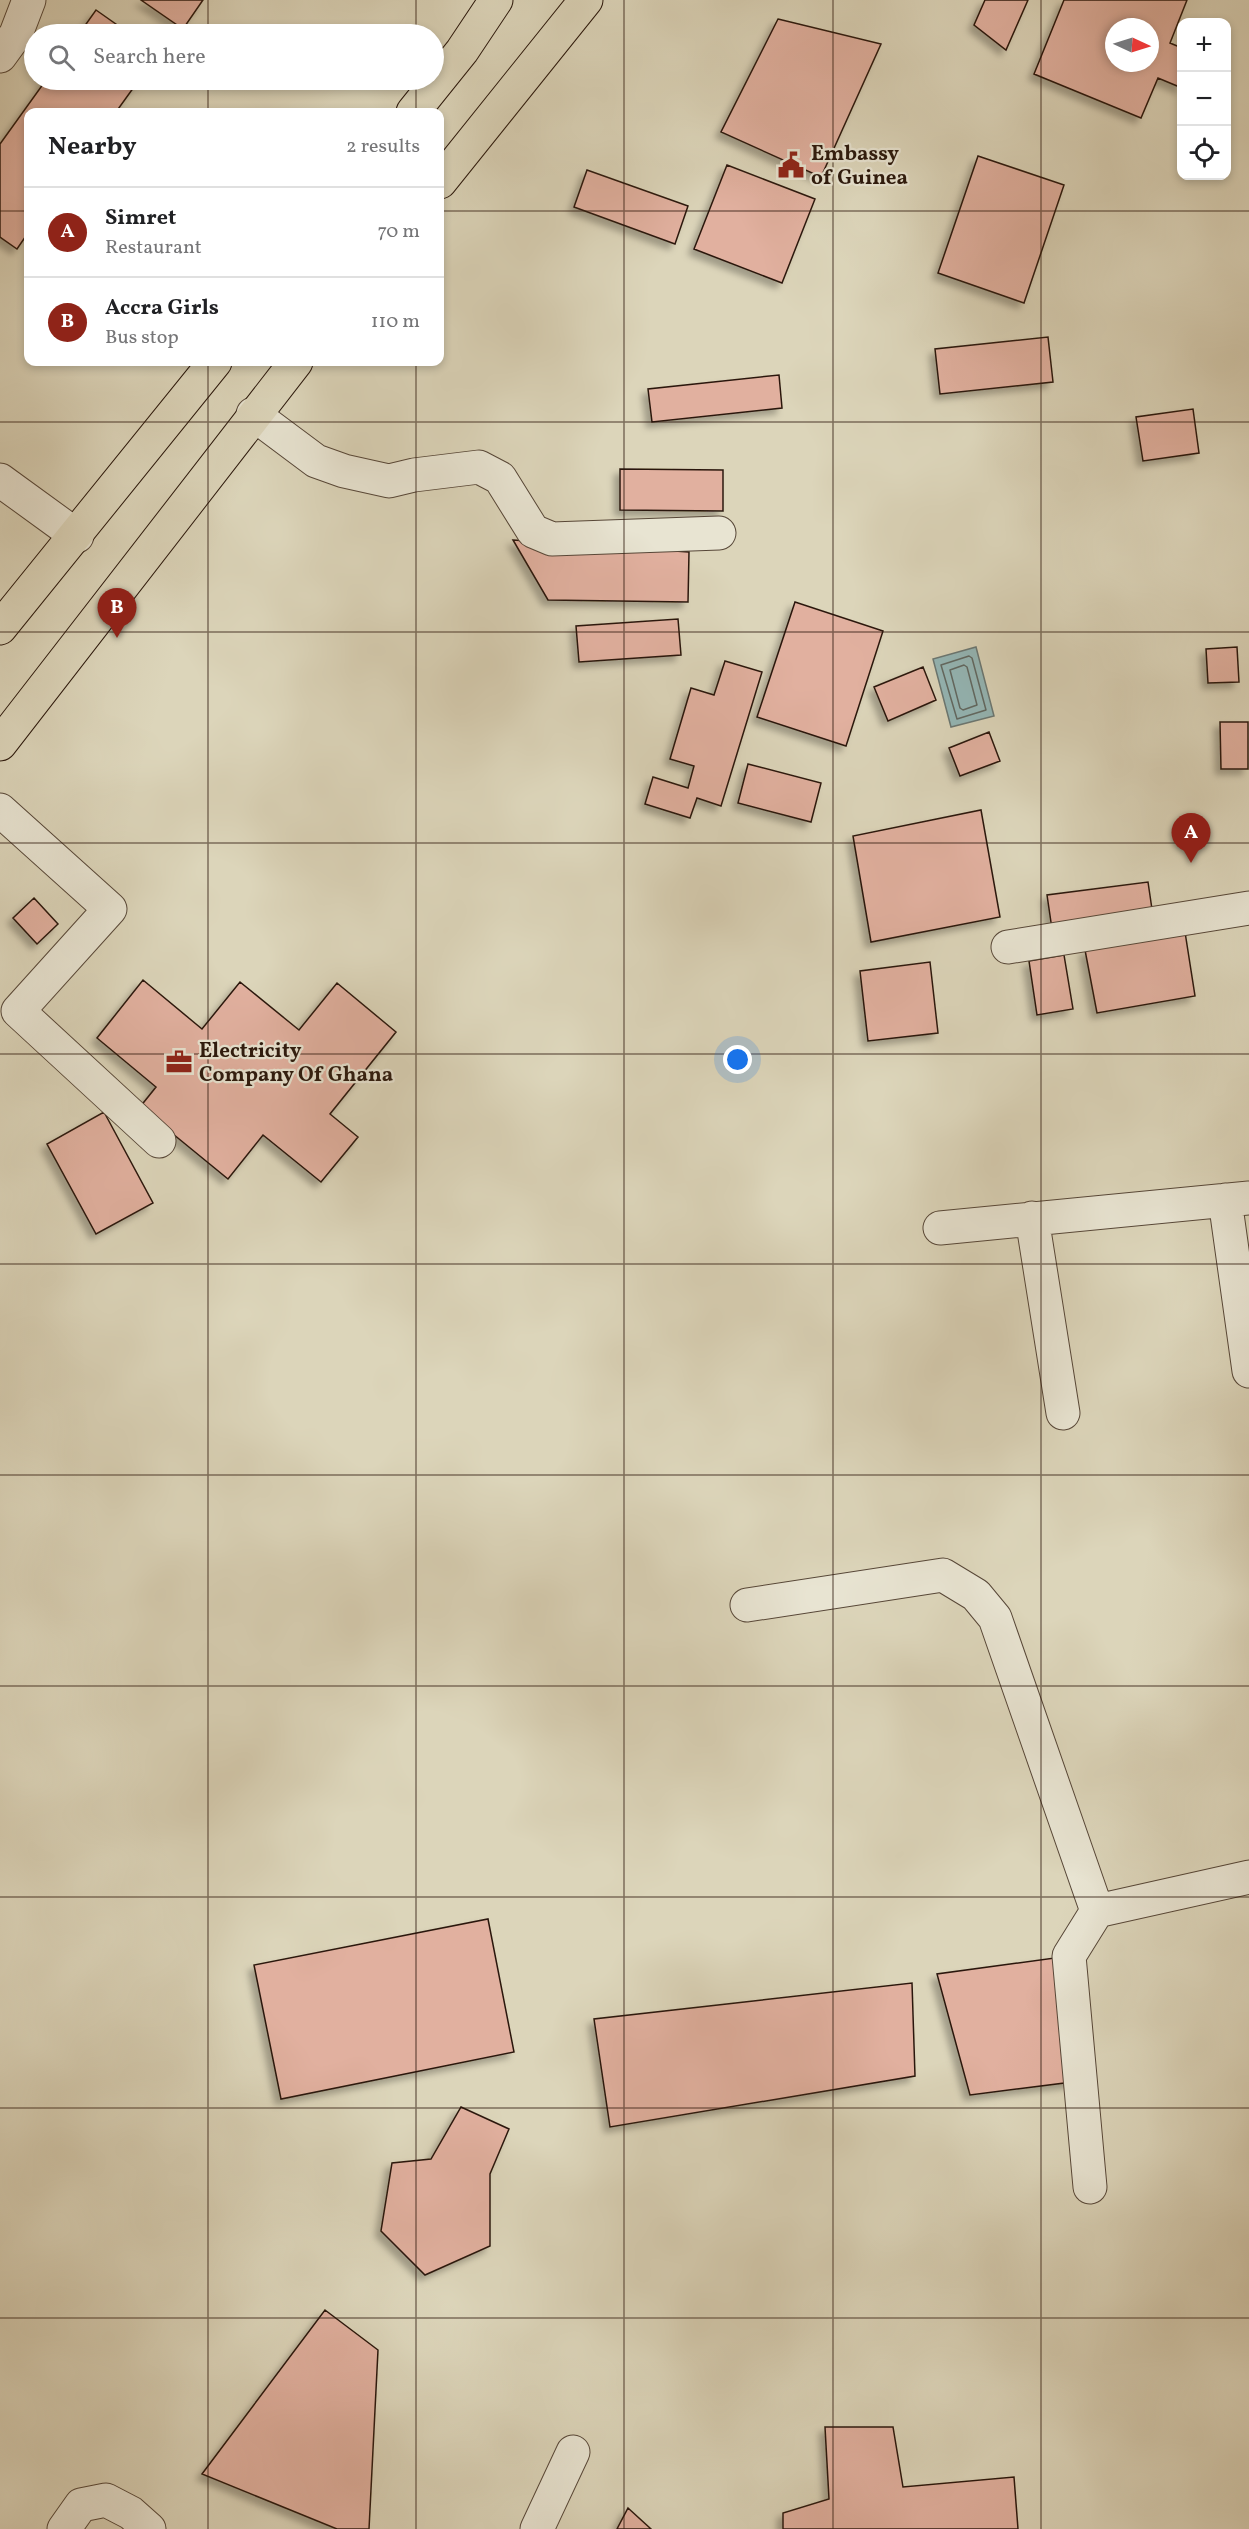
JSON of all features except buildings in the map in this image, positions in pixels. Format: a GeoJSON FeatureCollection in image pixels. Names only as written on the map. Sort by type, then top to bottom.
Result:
{"type":"FeatureCollection","features":[{"type":"Feature","properties":{"kind":"main road"},"geometry":{"type":"LineString","coordinates":[[462,51],[470,0]]}},
{"type":"Feature","properties":{"kind":"main road"},"geometry":{"type":"LineString","coordinates":[[444,73],[496,0]]}},
{"type":"Feature","properties":{"kind":"main road"},"geometry":{"type":"LineString","coordinates":[[444,177],[586,0]]}},
{"type":"Feature","properties":{"kind":"main road"},"geometry":{"type":"LineString","coordinates":[[416,108],[431,90]]}},
{"type":"Feature","properties":{"kind":"main road"},"geometry":{"type":"LineString","coordinates":[[0,628],[77,536],[212,366]]}},
{"type":"Feature","properties":{"kind":"main road"},"geometry":{"type":"LineString","coordinates":[[0,744],[253,414],[293,366]]}},
{"type":"Feature","properties":{"kind":"street"},"geometry":{"type":"LineString","coordinates":[[0,56],[16,34],[28,0]]}},
{"type":"Feature","properties":{"kind":"street"},"geometry":{"type":"LineString","coordinates":[[253,414],[316,460],[344,471],[389,481],[414,475],[479,467],[500,478],[533,531],[552,539],[719,533]]}},
{"type":"Feature","properties":{"kind":"street"},"geometry":{"type":"LineString","coordinates":[[0,480],[77,536]]}},
{"type":"Feature","properties":{"kind":"street"},"geometry":{"type":"LineString","coordinates":[[0,810],[110,909],[18,1011],[159,1141]]}},
{"type":"Feature","properties":{"kind":"street"},"geometry":{"type":"LineString","coordinates":[[1008,947],[1249,908]]}},
{"type":"Feature","properties":{"kind":"street"},"geometry":{"type":"LineString","coordinates":[[940,1228],[1237,1199],[1249,1371]]}},
{"type":"Feature","properties":{"kind":"street"},"geometry":{"type":"LineString","coordinates":[[1032,1218],[1063,1413]]}},
{"type":"Feature","properties":{"kind":"street"},"geometry":{"type":"LineString","coordinates":[[747,1605],[943,1575],[976,1595],[995,1618],[1097,1911]]}},
{"type":"Feature","properties":{"kind":"street"},"geometry":{"type":"LineString","coordinates":[[1090,2187],[1069,1956],[1097,1911],[1249,1877]]}},
{"type":"Feature","properties":{"kind":"street"},"geometry":{"type":"LineString","coordinates":[[537,2529],[573,2452]]}},
{"type":"Feature","properties":{"kind":"street"},"geometry":{"type":"LineString","coordinates":[[64,2529],[81,2505],[106,2500],[131,2513],[148,2529]]}},
{"type":"Feature","properties":{"kind":"water"},"geometry":{"type":"Polygon","coordinates":[[[976,647],[994,716],[951,727],[933,659],[976,647]]]}},
{"type":"Feature","properties":{"kind":"place","name":"Embassy of Guinea"},"geometry":{"type":"Point","coordinates":[791,165]}},
{"type":"Feature","properties":{"kind":"place","name":"Accra Girls"},"geometry":{"type":"Point","coordinates":[117,638]}},
{"type":"Feature","properties":{"kind":"place","name":"Simret"},"geometry":{"type":"Point","coordinates":[1191,863]}},
{"type":"Feature","properties":{"kind":"place","name":"Electricity Company Of Ghana"},"geometry":{"type":"Point","coordinates":[179,1062]}}]}
